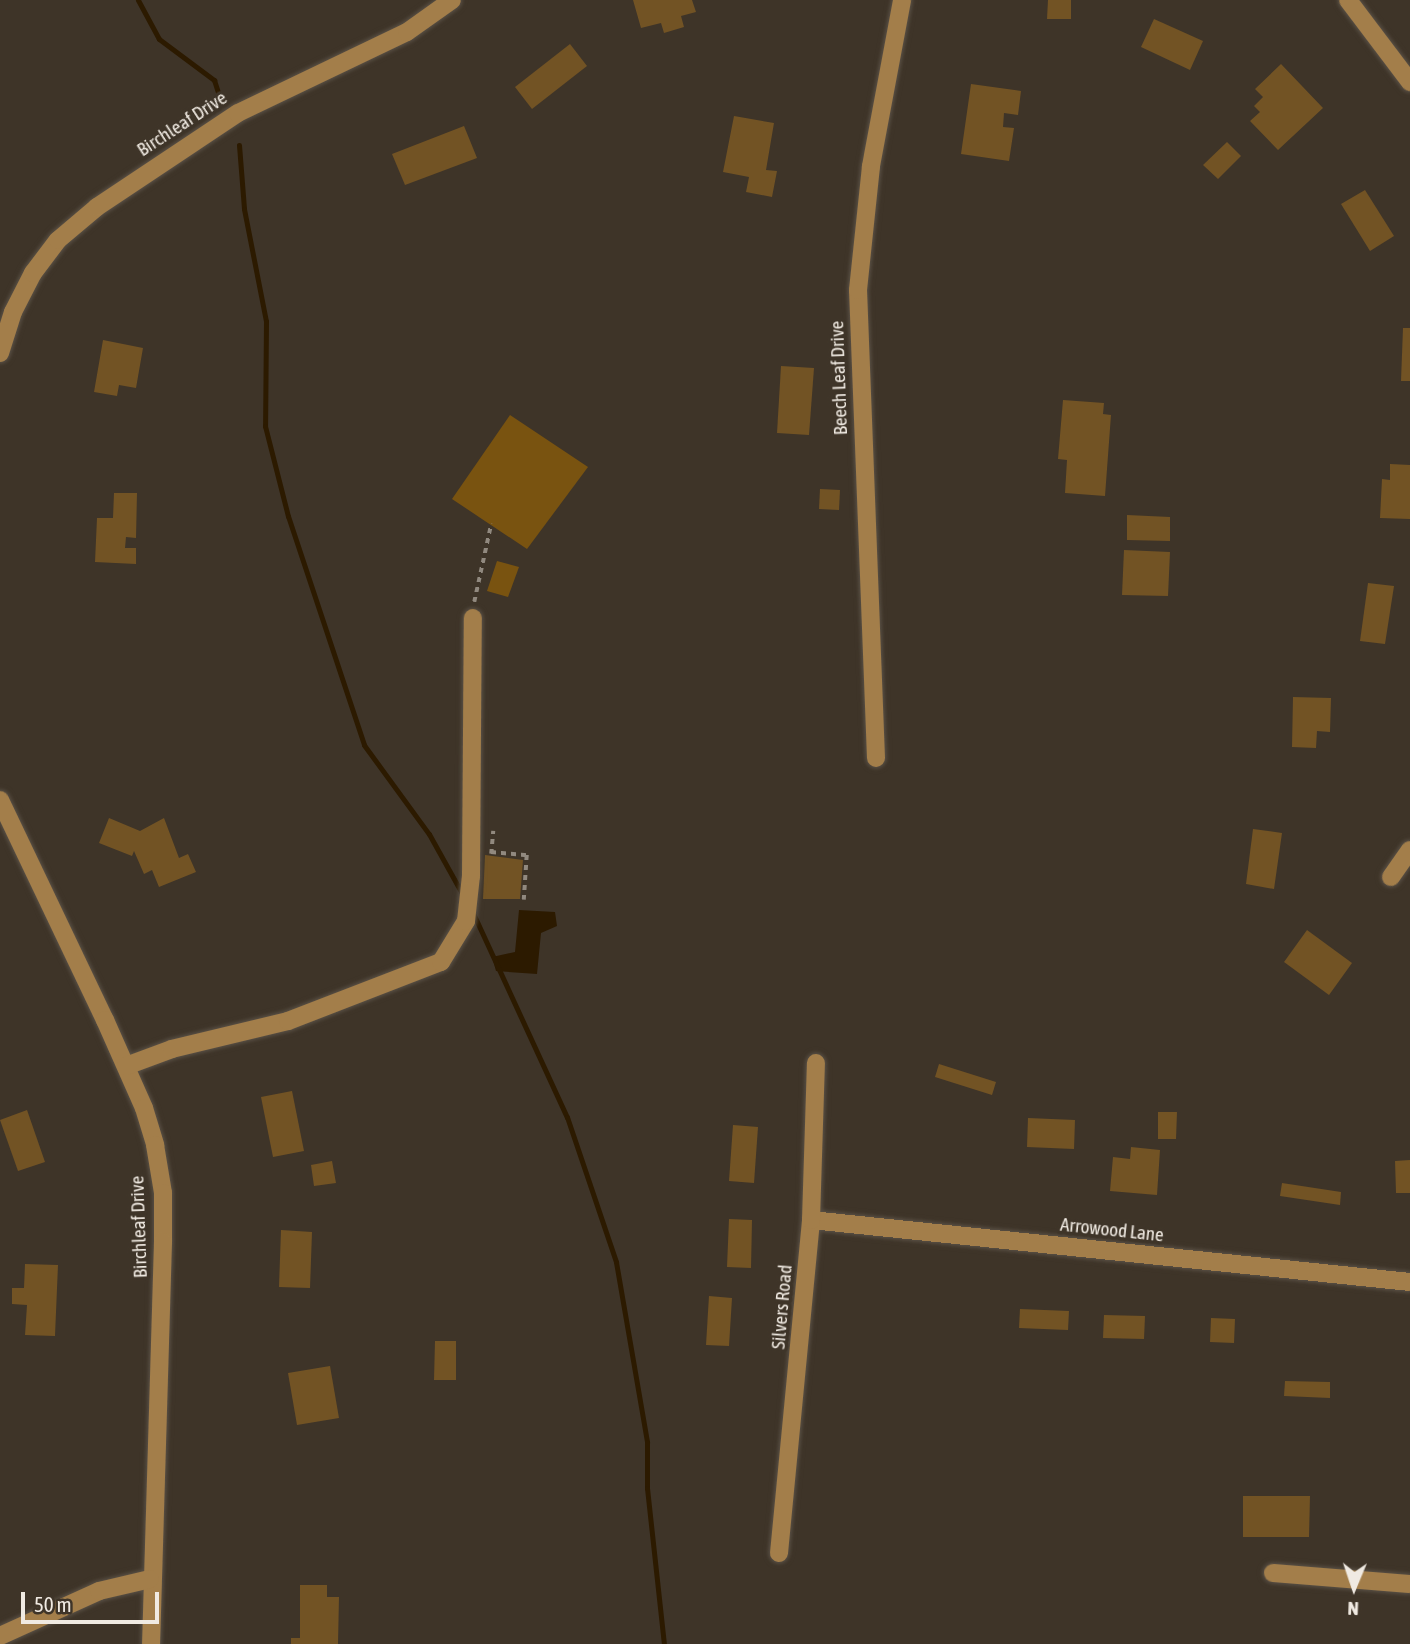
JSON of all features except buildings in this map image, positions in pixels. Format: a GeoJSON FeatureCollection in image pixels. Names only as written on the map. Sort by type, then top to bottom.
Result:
{"type":"FeatureCollection","features":[{"type":"Feature","properties":{"kind":"street","name":"Birchleaf Drive"},"geometry":{"type":"LineString","coordinates":[[0,353],[13,312],[33,273],[58,240],[97,207],[238,113],[407,32],[452,0]]}},
{"type":"Feature","properties":{"kind":"street","name":"Beech Leaf Drive"},"geometry":{"type":"LineString","coordinates":[[876,758],[858,290],[873,158],[902,0]]}},
{"type":"Feature","properties":{"kind":"street"},"geometry":{"type":"LineString","coordinates":[[1348,0],[1410,82]]}},
{"type":"Feature","properties":{"kind":"street"},"geometry":{"type":"LineString","coordinates":[[126,1066],[172,1049],[288,1021],[441,962],[466,921],[471,876],[472,618]]}},
{"type":"Feature","properties":{"kind":"street","name":"Birchleaf Drive"},"geometry":{"type":"LineString","coordinates":[[0,800],[145,1108],[163,1193],[150,1579],[151,1644]]}},
{"type":"Feature","properties":{"kind":"street"},"geometry":{"type":"LineString","coordinates":[[1391,877],[1410,850]]}},
{"type":"Feature","properties":{"kind":"street","name":"Silvers Road"},"geometry":{"type":"LineString","coordinates":[[779,1553],[811,1220],[816,1063]]}},
{"type":"Feature","properties":{"kind":"street","name":"Arrowood Lane"},"geometry":{"type":"LineString","coordinates":[[811,1220],[1410,1282]]}},
{"type":"Feature","properties":{"kind":"street"},"geometry":{"type":"LineString","coordinates":[[1273,1573],[1410,1584]]}},
{"type":"Feature","properties":{"kind":"street"},"geometry":{"type":"LineString","coordinates":[[0,1636],[99,1591],[150,1579]]}},
{"type":"Feature","properties":{"kind":"path"},"geometry":{"type":"LineString","coordinates":[[472,618],[491,524]]}},
{"type":"Feature","properties":{"kind":"path"},"geometry":{"type":"LineString","coordinates":[[493,831],[491,854],[527,855],[524,900]]}},
{"type":"Feature","properties":{"kind":"shaded area"},"geometry":{"type":"Polygon","coordinates":[[[510,415],[588,467],[527,549],[452,499],[510,415]]]}},
{"type":"Feature","properties":{"kind":"shaded area"},"geometry":{"type":"Polygon","coordinates":[[[497,561],[519,567],[508,597],[487,591],[497,561]]]}},
{"type":"Feature","properties":{"kind":"shaded area"},"geometry":{"type":"Polygon","coordinates":[[[519,910],[555,912],[557,926],[541,933],[537,974],[496,971],[492,957],[515,952],[519,910]]]}},
{"type":"Feature","properties":{"kind":"waterway"},"geometry":{"type":"LineString","coordinates":[[138,0],[159,39],[214,80],[222,104]]}},
{"type":"Feature","properties":{"kind":"waterway"},"geometry":{"type":"LineString","coordinates":[[239,145],[244,209],[266,321],[265,426],[288,516],[364,745],[429,834],[463,895]]}},
{"type":"Feature","properties":{"kind":"waterway"},"geometry":{"type":"LineString","coordinates":[[473,913],[567,1117],[616,1262],[647,1442],[647,1488],[664,1644]]}}]}
